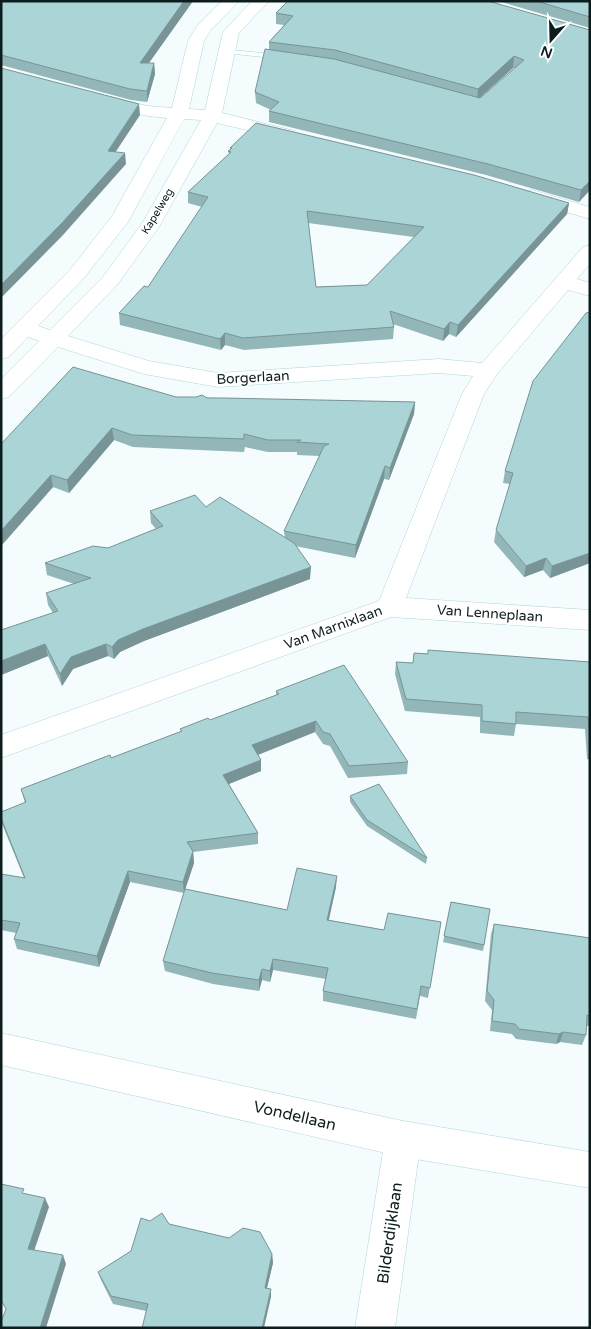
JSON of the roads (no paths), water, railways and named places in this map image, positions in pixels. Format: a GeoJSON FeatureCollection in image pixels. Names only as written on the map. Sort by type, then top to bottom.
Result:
{"type":"FeatureCollection","features":[{"type":"Feature","properties":{"kind":"street","name":"Kapelweg"},"geometry":{"type":"LineString","coordinates":[[1,352],[77,274],[121,218],[179,113],[196,41],[212,18],[231,1]]}},
{"type":"Feature","properties":{"kind":"street","name":"Kapelweg"},"geometry":{"type":"LineString","coordinates":[[1,392],[110,281],[152,224],[212,116],[231,32],[261,1]]}},
{"type":"Feature","properties":{"kind":"street"},"geometry":{"type":"LineString","coordinates":[[84,96],[130,108],[212,116],[308,139]]}},
{"type":"Feature","properties":{"kind":"street"},"geometry":{"type":"LineString","coordinates":[[516,191],[590,213]]}},
{"type":"Feature","properties":{"kind":"street","name":"Van Marnixlaan"},"geometry":{"type":"LineString","coordinates":[[1,748],[390,607],[473,394],[488,370],[590,251]]}},
{"type":"Feature","properties":{"kind":"street"},"geometry":{"type":"LineString","coordinates":[[563,282],[590,290]]}},
{"type":"Feature","properties":{"kind":"street","name":"Borgerlaan"},"geometry":{"type":"LineString","coordinates":[[25,329],[165,374],[190,378],[218,380],[439,366],[488,370]]}},
{"type":"Feature","properties":{"kind":"street","name":"Van Lenneplaan"},"geometry":{"type":"LineString","coordinates":[[390,607],[590,620]]}},
{"type":"Feature","properties":{"kind":"street","name":"Vondellaan"},"geometry":{"type":"LineString","coordinates":[[1,1049],[403,1139],[590,1170]]}},
{"type":"Feature","properties":{"kind":"street","name":"Bilderdijklaan"},"geometry":{"type":"LineString","coordinates":[[375,1328],[403,1139]]}},
{"type":"Feature","properties":{"kind":"lane"},"geometry":{"type":"LineString","coordinates":[[226,51],[288,58]]}}]}
